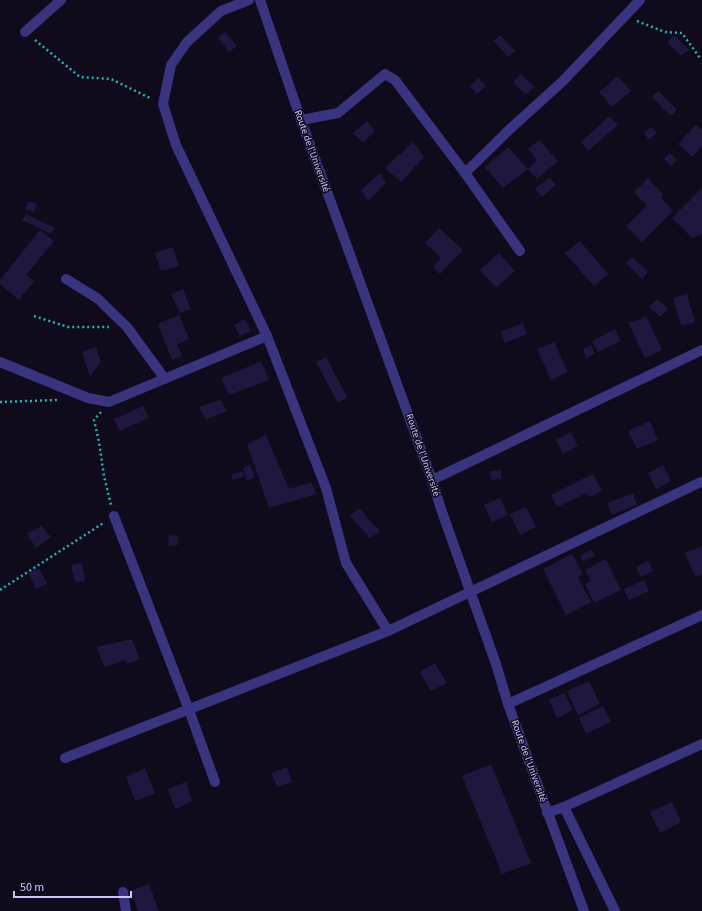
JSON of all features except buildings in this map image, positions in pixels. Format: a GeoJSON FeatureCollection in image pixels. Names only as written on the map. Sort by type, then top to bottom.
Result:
{"type":"FeatureCollection","features":[{"type":"Feature","properties":{"kind":"street"},"geometry":{"type":"LineString","coordinates":[[25,32],[61,0]]}},
{"type":"Feature","properties":{"kind":"street"},"geometry":{"type":"LineString","coordinates":[[249,0],[221,11],[187,42],[171,66],[163,104],[176,145],[267,336],[326,488],[346,563],[388,632]]}},
{"type":"Feature","properties":{"kind":"street","name":"Route de l'Université"},"geometry":{"type":"LineString","coordinates":[[260,0],[301,120],[432,480],[496,664],[508,704],[584,911]]}},
{"type":"Feature","properties":{"kind":"street"},"geometry":{"type":"LineString","coordinates":[[465,173],[510,129],[563,81],[640,0]]}},
{"type":"Feature","properties":{"kind":"street"},"geometry":{"type":"LineString","coordinates":[[301,120],[338,113],[385,74],[395,80],[465,173],[520,251]]}},
{"type":"Feature","properties":{"kind":"street"},"geometry":{"type":"LineString","coordinates":[[66,279],[97,298],[127,327],[165,379]]}},
{"type":"Feature","properties":{"kind":"street"},"geometry":{"type":"LineString","coordinates":[[0,362],[88,398],[109,402],[267,336]]}},
{"type":"Feature","properties":{"kind":"street"},"geometry":{"type":"LineString","coordinates":[[432,480],[702,350]]}},
{"type":"Feature","properties":{"kind":"street"},"geometry":{"type":"LineString","coordinates":[[65,758],[388,632],[701,482]]}},
{"type":"Feature","properties":{"kind":"street"},"geometry":{"type":"LineString","coordinates":[[114,516],[189,710],[215,782]]}},
{"type":"Feature","properties":{"kind":"street"},"geometry":{"type":"LineString","coordinates":[[508,704],[702,615]]}},
{"type":"Feature","properties":{"kind":"street"},"geometry":{"type":"LineString","coordinates":[[547,813],[564,807],[702,744]]}},
{"type":"Feature","properties":{"kind":"street"},"geometry":{"type":"LineString","coordinates":[[564,807],[615,911]]}},
{"type":"Feature","properties":{"kind":"street"},"geometry":{"type":"LineString","coordinates":[[123,892],[126,911]]}},
{"type":"Feature","properties":{"kind":"path"},"geometry":{"type":"LineString","coordinates":[[625,15],[665,32],[682,33],[700,58],[702,58]]}},
{"type":"Feature","properties":{"kind":"path"},"geometry":{"type":"LineString","coordinates":[[25,32],[80,77],[111,78],[163,104]]}},
{"type":"Feature","properties":{"kind":"path"},"geometry":{"type":"LineString","coordinates":[[34,316],[68,327],[127,327]]}},
{"type":"Feature","properties":{"kind":"path"},"geometry":{"type":"LineString","coordinates":[[0,402],[59,400]]}},
{"type":"Feature","properties":{"kind":"path"},"geometry":{"type":"LineString","coordinates":[[0,590],[114,516],[104,476],[94,420],[109,402]]}}]}
